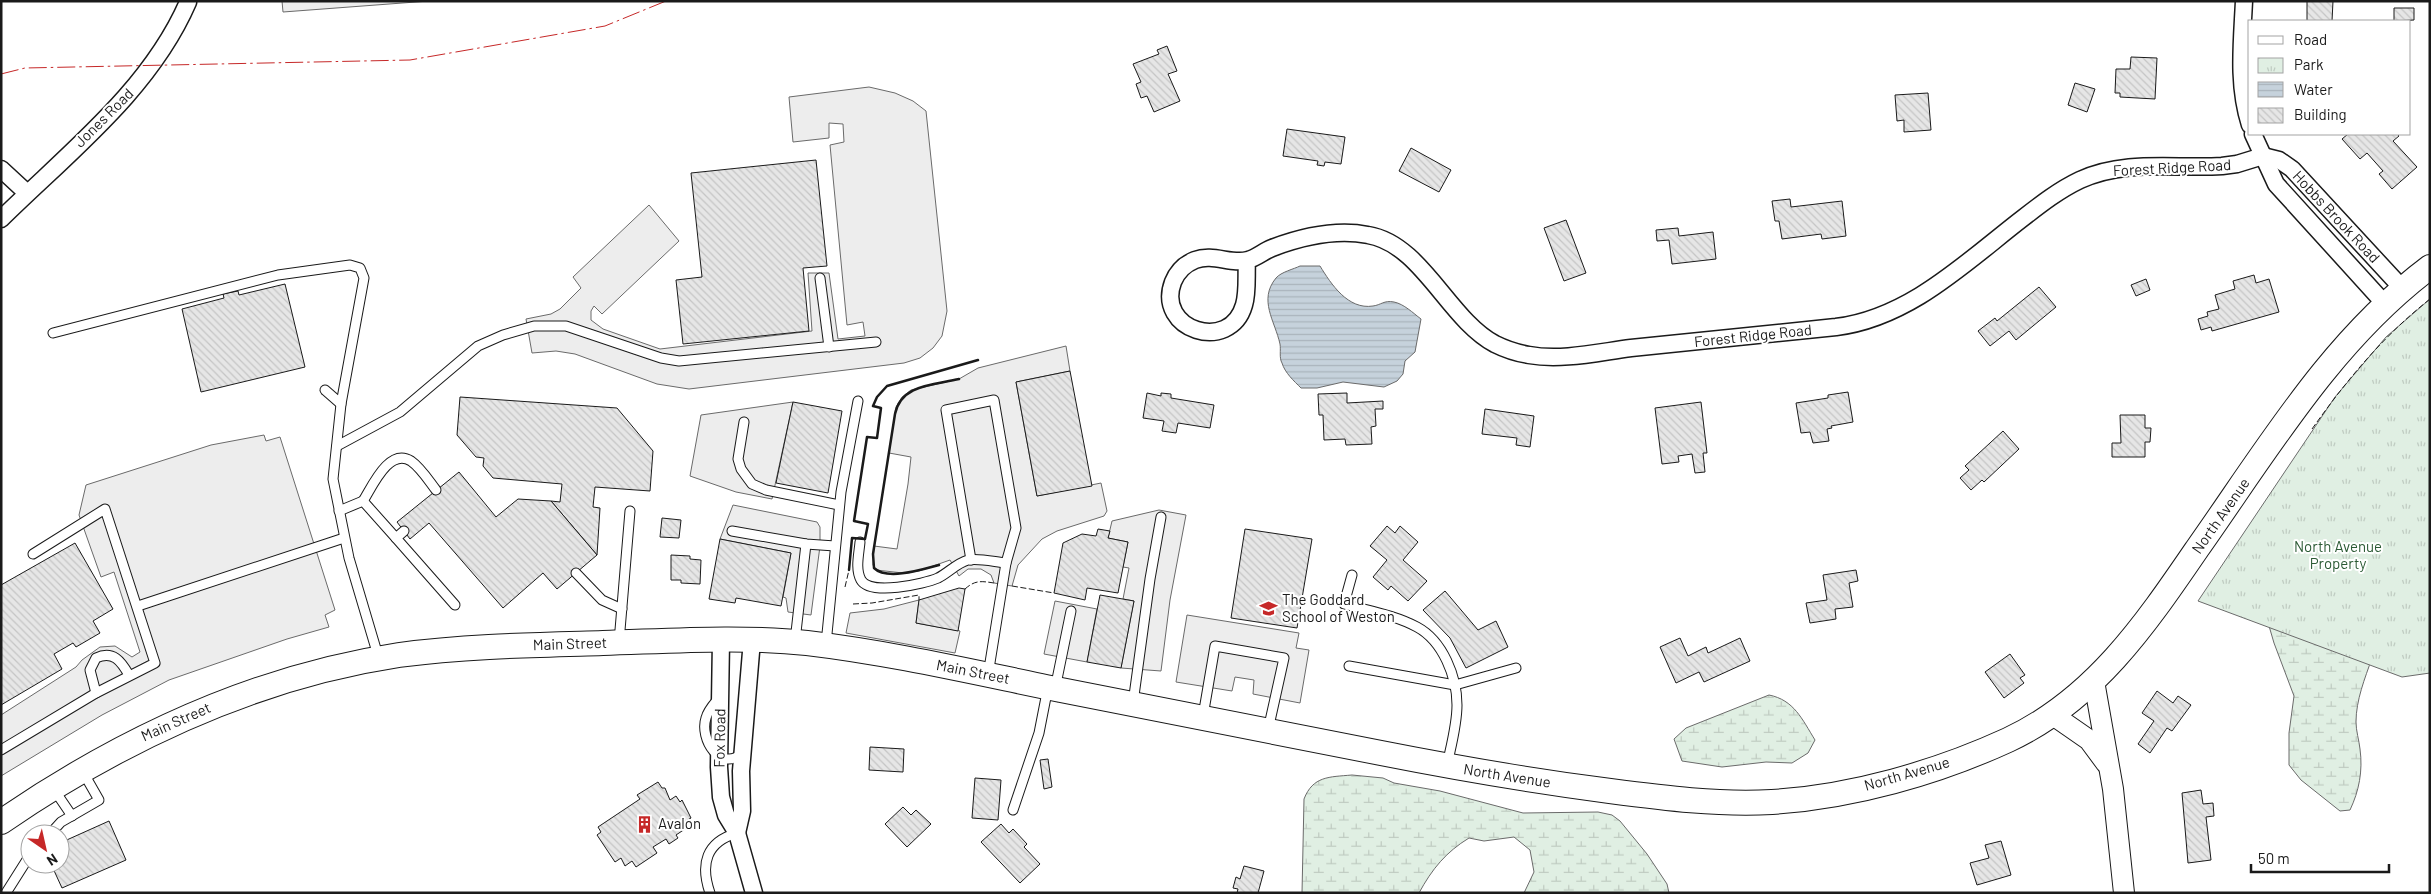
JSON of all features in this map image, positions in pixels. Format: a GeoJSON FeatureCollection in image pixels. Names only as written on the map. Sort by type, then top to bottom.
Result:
{"type":"FeatureCollection","features":[{"type":"Feature","properties":{"kind":"main road","name":"North Avenue"},"geometry":{"type":"LineString","coordinates":[[1171,711],[1447,766],[1525,779],[1675,799],[1724,802],[1779,801],[1831,795],[1933,768],[2008,740],[2053,715],[2094,682],[2117,658],[2150,617],[2331,362],[2385,304],[2402,288],[2430,267]]}},
{"type":"Feature","properties":{"kind":"main road","name":"Main Street"},"geometry":{"type":"LineString","coordinates":[[1,822],[82,771],[157,730],[220,702],[281,682],[379,659],[478,647],[721,640],[795,642],[988,675],[1171,711]]}},
{"type":"Feature","properties":{"kind":"street"},"geometry":{"type":"LineString","coordinates":[[2244,1],[2241,70],[2244,104],[2248,118]]}},
{"type":"Feature","properties":{"kind":"street","name":"Jones Road"},"geometry":{"type":"LineString","coordinates":[[1,219],[138,83],[167,44],[188,2]]}},
{"type":"Feature","properties":{"kind":"street","name":"Hobbs Brook Road"},"geometry":{"type":"LineString","coordinates":[[2253,135],[2276,184],[2385,304]]}},
{"type":"Feature","properties":{"kind":"street","name":"Hobbs Brook Road"},"geometry":{"type":"LineString","coordinates":[[2263,156],[2278,160],[2292,169],[2402,288]]}},
{"type":"Feature","properties":{"kind":"street","name":"Forest Ridge Road"},"geometry":{"type":"LineString","coordinates":[[1247,261],[1276,247],[1323,235],[1347,233],[1379,237],[1404,253],[1474,329],[1494,344],[1530,355],[1577,354],[1836,327],[1867,321],[1897,308],[1924,293],[2051,197],[2080,180],[2122,168],[2222,166],[2237,164],[2263,156]]}},
{"type":"Feature","properties":{"kind":"street"},"geometry":{"type":"LineString","coordinates":[[1,169],[27,193]]}},
{"type":"Feature","properties":{"kind":"street"},"geometry":{"type":"LineString","coordinates":[[1211,257],[1247,261],[1244,306],[1241,314],[1230,326],[1222,330],[1206,332],[1190,328],[1178,317],[1171,302],[1170,293],[1175,276],[1187,264],[1211,257]]}},
{"type":"Feature","properties":{"kind":"street","name":"Fox Road"},"geometry":{"type":"LineString","coordinates":[[721,640],[719,756],[723,807],[737,833],[754,893]]}},
{"type":"Feature","properties":{"kind":"street","name":"Fox Road"},"geometry":{"type":"LineString","coordinates":[[737,833],[742,811],[742,753],[752,640]]}},
{"type":"Feature","properties":{"kind":"street"},"geometry":{"type":"LineString","coordinates":[[2094,682],[2109,768],[2124,893]]}},
{"type":"Feature","properties":{"kind":"street"},"geometry":{"type":"LineString","coordinates":[[2053,715],[2089,740],[2102,755],[2109,768]]}},
{"type":"Feature","properties":{"kind":"lane"},"geometry":{"type":"LineString","coordinates":[[52,332],[287,273],[350,265],[360,268],[364,278],[341,404],[333,479],[344,538],[379,659]]}},
{"type":"Feature","properties":{"kind":"lane"},"geometry":{"type":"LineString","coordinates":[[820,278],[830,347]]}},
{"type":"Feature","properties":{"kind":"lane"},"geometry":{"type":"LineString","coordinates":[[337,446],[400,412],[478,346],[503,335],[534,326],[566,326],[661,358],[679,361],[876,342]]}},
{"type":"Feature","properties":{"kind":"lane"},"geometry":{"type":"LineString","coordinates":[[325,390],[341,404]]}},
{"type":"Feature","properties":{"kind":"lane"},"geometry":{"type":"LineString","coordinates":[[971,560],[946,410],[994,400],[1016,528],[1006,563],[988,675]]}},
{"type":"Feature","properties":{"kind":"lane"},"geometry":{"type":"LineString","coordinates":[[826,646],[839,505],[858,401]]}},
{"type":"Feature","properties":{"kind":"lane"},"geometry":{"type":"LineString","coordinates":[[744,422],[738,459],[741,469],[752,484],[766,490],[839,505]]}},
{"type":"Feature","properties":{"kind":"lane"},"geometry":{"type":"LineString","coordinates":[[339,510],[363,502],[386,465],[397,458],[412,462],[436,490]]}},
{"type":"Feature","properties":{"kind":"lane"},"geometry":{"type":"LineString","coordinates":[[363,502],[455,605]]}},
{"type":"Feature","properties":{"kind":"lane"},"geometry":{"type":"LineString","coordinates":[[1,750],[96,693],[154,663],[138,606],[106,509],[33,554]]}},
{"type":"Feature","properties":{"kind":"lane"},"geometry":{"type":"LineString","coordinates":[[618,642],[630,511]]}},
{"type":"Feature","properties":{"kind":"lane"},"geometry":{"type":"LineString","coordinates":[[1133,704],[1150,579],[1161,517]]}},
{"type":"Feature","properties":{"kind":"lane"},"geometry":{"type":"LineString","coordinates":[[396,538],[404,531]]}},
{"type":"Feature","properties":{"kind":"lane"},"geometry":{"type":"LineString","coordinates":[[732,531],[806,544],[836,546]]}},
{"type":"Feature","properties":{"kind":"lane"},"geometry":{"type":"LineString","coordinates":[[138,606],[344,538]]}},
{"type":"Feature","properties":{"kind":"lane"},"geometry":{"type":"LineString","coordinates":[[860,542],[858,566],[860,577],[864,584],[875,588],[896,587],[929,581],[962,562],[971,560],[1006,563]]}},
{"type":"Feature","properties":{"kind":"lane"},"geometry":{"type":"LineString","coordinates":[[795,642],[806,544]]}},
{"type":"Feature","properties":{"kind":"lane"},"geometry":{"type":"LineString","coordinates":[[576,573],[602,600],[622,608]]}},
{"type":"Feature","properties":{"kind":"lane"},"geometry":{"type":"LineString","coordinates":[[1352,575],[1344,604],[1394,618],[1428,634],[1443,653],[1455,686],[1456,716],[1447,766]]}},
{"type":"Feature","properties":{"kind":"lane"},"geometry":{"type":"LineString","coordinates":[[1013,810],[1039,733],[1071,611]]}},
{"type":"Feature","properties":{"kind":"lane"},"geometry":{"type":"LineString","coordinates":[[1203,717],[1215,646],[1284,658],[1268,730]]}},
{"type":"Feature","properties":{"kind":"lane"},"geometry":{"type":"LineString","coordinates":[[96,693],[90,670],[96,658],[105,654],[114,656],[129,675]]}},
{"type":"Feature","properties":{"kind":"lane"},"geometry":{"type":"LineString","coordinates":[[1349,666],[1455,686],[1516,668]]}},
{"type":"Feature","properties":{"kind":"lane"},"geometry":{"type":"LineString","coordinates":[[719,756],[730,760],[742,753]]}},
{"type":"Feature","properties":{"kind":"lane"},"geometry":{"type":"LineString","coordinates":[[59,824],[99,800],[82,771]]}},
{"type":"Feature","properties":{"kind":"lane"},"geometry":{"type":"LineString","coordinates":[[53,788],[72,816]]}},
{"type":"Feature","properties":{"kind":"lane"},"geometry":{"type":"LineString","coordinates":[[710,893],[706,872],[710,850],[722,838],[737,833]]}},
{"type":"Feature","properties":{"kind":"lane"},"geometry":{"type":"LineString","coordinates":[[6,893],[20,871]]}},
{"type":"Feature","properties":{"kind":"green space","name":"North Avenue Property"},"geometry":{"type":"Polygon","coordinates":[[[2430,299],[2430,673],[2402,677],[2198,601],[2335,397],[2386,337],[2430,299]]]}},
{"type":"Feature","properties":{"kind":"green space"},"geometry":{"type":"Polygon","coordinates":[[[2262,602],[2372,658],[2361,689],[2356,714],[2361,773],[2356,796],[2350,810],[2340,811],[2301,780],[2289,765],[2289,733],[2294,696],[2274,643],[2262,602]]]}},
{"type":"Feature","properties":{"kind":"green space"},"geometry":{"type":"Polygon","coordinates":[[[1769,695],[1785,701],[1801,718],[1815,740],[1808,753],[1792,763],[1766,762],[1722,767],[1682,761],[1674,739],[1686,728],[1769,695]]]}},
{"type":"Feature","properties":{"kind":"green space"},"geometry":{"type":"Polygon","coordinates":[[[1352,775],[1383,778],[1394,783],[1440,791],[1523,813],[1598,812],[1612,815],[1620,821],[1647,854],[1667,884],[1669,893],[1524,893],[1534,872],[1530,850],[1514,837],[1484,841],[1469,838],[1453,849],[1440,862],[1419,893],[1302,893],[1304,799],[1312,786],[1323,779],[1352,775]]]}},
{"type":"Feature","properties":{"kind":"shaded area"},"geometry":{"type":"Polygon","coordinates":[[[282,1],[429,1],[283,12],[282,1]]]}},
{"type":"Feature","properties":{"kind":"shaded area"},"geometry":{"type":"Polygon","coordinates":[[[869,87],[895,93],[913,101],[926,111],[947,311],[942,336],[933,348],[920,358],[904,363],[689,389],[657,384],[575,354],[556,351],[532,353],[526,319],[551,314],[560,309],[581,288],[573,277],[649,205],[679,241],[602,314],[594,306],[591,311],[591,320],[603,329],[660,349],[812,331],[808,273],[829,273],[838,339],[865,336],[863,322],[847,325],[830,145],[844,142],[843,124],[829,123],[829,138],[793,142],[789,97],[869,87]]]}},
{"type":"Feature","properties":{"kind":"shaded area"},"geometry":{"type":"Polygon","coordinates":[[[1066,346],[1070,371],[1016,382],[1037,496],[1101,483],[1107,511],[1104,516],[1057,531],[1042,539],[1018,565],[1012,586],[994,583],[991,575],[981,569],[968,569],[959,576],[950,560],[919,571],[903,573],[876,570],[873,565],[874,546],[897,549],[908,484],[911,457],[889,453],[896,407],[902,397],[911,390],[959,379],[978,368],[1066,346]]]}},
{"type":"Feature","properties":{"kind":"shaded area"},"geometry":{"type":"Polygon","coordinates":[[[793,402],[772,499],[736,492],[690,476],[701,415],[793,402]]]}},
{"type":"Feature","properties":{"kind":"shaded area"},"geometry":{"type":"Polygon","coordinates":[[[264,435],[266,441],[280,437],[335,610],[325,615],[329,627],[287,639],[169,680],[102,715],[1,776],[1,715],[76,667],[82,660],[100,647],[115,646],[132,657],[140,652],[114,572],[101,577],[79,515],[86,485],[211,445],[264,435]]]}},
{"type":"Feature","properties":{"kind":"shaded area"},"geometry":{"type":"Polygon","coordinates":[[[733,505],[817,522],[820,527],[820,546],[811,615],[788,612],[786,598],[783,597],[791,553],[720,539],[733,505]]]}},
{"type":"Feature","properties":{"kind":"shaded area"},"geometry":{"type":"Polygon","coordinates":[[[1159,510],[1186,515],[1170,600],[1161,671],[1121,668],[1134,601],[1123,599],[1129,568],[1123,567],[1128,542],[1108,538],[1112,521],[1159,510]]]}},
{"type":"Feature","properties":{"kind":"shaded area"},"geometry":{"type":"Polygon","coordinates":[[[919,600],[916,623],[960,631],[955,653],[846,633],[850,613],[884,609],[919,600]]]}},
{"type":"Feature","properties":{"kind":"shaded area"},"geometry":{"type":"Polygon","coordinates":[[[1055,601],[1097,609],[1087,662],[1044,654],[1055,601]]]}},
{"type":"Feature","properties":{"kind":"shaded area"},"geometry":{"type":"Polygon","coordinates":[[[1187,615],[1299,633],[1296,648],[1309,650],[1300,703],[1253,694],[1254,680],[1235,677],[1232,691],[1176,682],[1187,615]]]}},
{"type":"Feature","properties":{"kind":"water"},"geometry":{"type":"Polygon","coordinates":[[[1300,266],[1320,266],[1335,288],[1348,300],[1356,304],[1373,306],[1385,302],[1394,302],[1405,307],[1421,319],[1415,352],[1405,361],[1403,374],[1397,381],[1384,387],[1343,382],[1317,388],[1301,388],[1290,377],[1281,361],[1280,344],[1269,311],[1268,294],[1278,276],[1300,266]]]}},
{"type":"Feature","properties":{"kind":"building"},"geometry":{"type":"Polygon","coordinates":[[[2307,1],[2333,1],[2332,20],[2307,20],[2307,1]]]}},
{"type":"Feature","properties":{"kind":"building"},"geometry":{"type":"Polygon","coordinates":[[[2394,8],[2414,8],[2414,20],[2394,20],[2394,8]]]}},
{"type":"Feature","properties":{"kind":"building"},"geometry":{"type":"Polygon","coordinates":[[[1167,46],[1177,71],[1168,74],[1180,101],[1154,112],[1147,96],[1141,98],[1136,84],[1141,82],[1133,64],[1159,54],[1157,50],[1167,46]]]}},
{"type":"Feature","properties":{"kind":"building"},"geometry":{"type":"Polygon","coordinates":[[[2131,57],[2157,58],[2155,99],[2120,97],[2120,93],[2115,93],[2116,69],[2130,69],[2131,57]]]}},
{"type":"Feature","properties":{"kind":"building"},"geometry":{"type":"Polygon","coordinates":[[[2075,83],[2095,89],[2087,112],[2068,105],[2075,83]]]}},
{"type":"Feature","properties":{"kind":"building"},"geometry":{"type":"Polygon","coordinates":[[[1928,93],[1931,130],[1904,132],[1904,120],[1897,121],[1895,95],[1928,93]]]}},
{"type":"Feature","properties":{"kind":"building"},"geometry":{"type":"Polygon","coordinates":[[[1287,129],[1345,137],[1341,164],[1325,162],[1324,166],[1317,165],[1318,161],[1283,156],[1287,129]]]}},
{"type":"Feature","properties":{"kind":"building"},"geometry":{"type":"Polygon","coordinates":[[[2347,135],[2398,135],[2393,141],[2417,167],[2392,189],[2379,174],[2383,171],[2367,153],[2360,159],[2342,139],[2347,135]]]}},
{"type":"Feature","properties":{"kind":"building"},"geometry":{"type":"Polygon","coordinates":[[[1411,148],[1451,170],[1439,192],[1399,171],[1411,148]]]}},
{"type":"Feature","properties":{"kind":"building"},"geometry":{"type":"Polygon","coordinates":[[[816,160],[827,266],[803,268],[809,331],[683,344],[676,280],[702,277],[691,173],[816,160]]]}},
{"type":"Feature","properties":{"kind":"building"},"geometry":{"type":"Polygon","coordinates":[[[1790,199],[1791,207],[1842,201],[1846,236],[1822,239],[1821,234],[1782,239],[1779,221],[1775,221],[1772,201],[1790,199]]]}},
{"type":"Feature","properties":{"kind":"building"},"geometry":{"type":"Polygon","coordinates":[[[1566,220],[1586,273],[1564,281],[1544,228],[1566,220]]]}},
{"type":"Feature","properties":{"kind":"building"},"geometry":{"type":"Polygon","coordinates":[[[1678,228],[1679,236],[1713,232],[1716,259],[1672,264],[1669,240],[1657,241],[1656,230],[1678,228]]]}},
{"type":"Feature","properties":{"kind":"building"},"geometry":{"type":"Polygon","coordinates":[[[2254,275],[2256,283],[2269,279],[2279,312],[2212,331],[2211,327],[2201,330],[2198,319],[2208,316],[2207,312],[2219,309],[2215,295],[2235,289],[2233,281],[2254,275]]]}},
{"type":"Feature","properties":{"kind":"building"},"geometry":{"type":"Polygon","coordinates":[[[2146,279],[2150,290],[2136,296],[2131,285],[2146,279]]]}},
{"type":"Feature","properties":{"kind":"building"},"geometry":{"type":"Polygon","coordinates":[[[285,284],[305,367],[201,392],[182,309],[224,298],[223,294],[238,291],[239,295],[285,284]]]}},
{"type":"Feature","properties":{"kind":"building"},"geometry":{"type":"Polygon","coordinates":[[[2039,287],[2056,307],[2016,340],[2009,331],[1990,346],[1978,331],[1995,318],[1997,321],[2039,287]]]}},
{"type":"Feature","properties":{"kind":"building"},"geometry":{"type":"Polygon","coordinates":[[[1070,371],[1092,486],[1037,496],[1016,382],[1070,371]]]}},
{"type":"Feature","properties":{"kind":"building"},"geometry":{"type":"Polygon","coordinates":[[[1848,392],[1853,422],[1831,426],[1832,428],[1827,429],[1829,441],[1813,443],[1810,432],[1801,433],[1796,403],[1828,398],[1828,395],[1848,392]]]}},
{"type":"Feature","properties":{"kind":"building"},"geometry":{"type":"Polygon","coordinates":[[[1147,393],[1161,396],[1161,393],[1171,394],[1171,398],[1214,405],[1210,428],[1178,423],[1176,433],[1162,431],[1164,421],[1143,418],[1147,393]]]}},
{"type":"Feature","properties":{"kind":"building"},"geometry":{"type":"Polygon","coordinates":[[[1347,393],[1347,403],[1383,401],[1383,409],[1375,409],[1376,426],[1371,427],[1372,444],[1346,445],[1345,439],[1324,440],[1323,415],[1319,415],[1318,394],[1347,393]]]}},
{"type":"Feature","properties":{"kind":"building"},"geometry":{"type":"Polygon","coordinates":[[[460,397],[617,408],[653,451],[650,491],[595,487],[593,507],[600,508],[597,555],[551,501],[560,502],[562,484],[493,478],[483,466],[484,458],[476,457],[457,435],[460,397]]]}},
{"type":"Feature","properties":{"kind":"building"},"geometry":{"type":"Polygon","coordinates":[[[793,402],[842,411],[828,493],[776,483],[793,402]]]}},
{"type":"Feature","properties":{"kind":"building"},"geometry":{"type":"Polygon","coordinates":[[[1701,402],[1707,453],[1703,453],[1705,472],[1695,473],[1692,454],[1678,456],[1679,462],[1662,464],[1655,408],[1701,402]]]}},
{"type":"Feature","properties":{"kind":"building"},"geometry":{"type":"Polygon","coordinates":[[[1485,409],[1534,416],[1530,447],[1516,445],[1517,438],[1482,434],[1485,409]]]}},
{"type":"Feature","properties":{"kind":"building"},"geometry":{"type":"Polygon","coordinates":[[[2120,415],[2145,415],[2145,428],[2151,428],[2150,442],[2145,442],[2145,457],[2112,457],[2112,443],[2121,443],[2120,415]]]}},
{"type":"Feature","properties":{"kind":"building"},"geometry":{"type":"Polygon","coordinates":[[[2003,431],[2019,449],[1984,482],[1982,480],[1971,490],[1960,478],[1969,470],[1965,466],[2003,431]]]}},
{"type":"Feature","properties":{"kind":"building"},"geometry":{"type":"Polygon","coordinates":[[[459,472],[496,517],[518,499],[551,501],[597,555],[557,589],[543,573],[503,608],[429,523],[410,539],[397,522],[459,472]]]}},
{"type":"Feature","properties":{"kind":"building"},"geometry":{"type":"Polygon","coordinates":[[[662,518],[681,520],[679,538],[660,537],[662,518]]]}},
{"type":"Feature","properties":{"kind":"building"},"geometry":{"type":"Polygon","coordinates":[[[1387,526],[1395,533],[1400,526],[1418,542],[1403,560],[1427,581],[1408,601],[1391,586],[1388,590],[1373,577],[1387,560],[1370,546],[1387,526]]]}},
{"type":"Feature","properties":{"kind":"building"},"geometry":{"type":"Polygon","coordinates":[[[1098,529],[1110,531],[1108,538],[1128,542],[1118,593],[1087,588],[1085,600],[1054,593],[1063,543],[1082,534],[1096,536],[1098,529]]]}},
{"type":"Feature","properties":{"kind":"building"},"geometry":{"type":"Polygon","coordinates":[[[1245,529],[1312,539],[1297,628],[1231,618],[1245,529]]]}},
{"type":"Feature","properties":{"kind":"building"},"geometry":{"type":"Polygon","coordinates":[[[720,539],[791,553],[781,606],[736,598],[735,603],[709,599],[720,539]]]}},
{"type":"Feature","properties":{"kind":"building"},"geometry":{"type":"Polygon","coordinates":[[[75,543],[113,609],[93,621],[100,633],[76,647],[73,643],[54,654],[62,669],[1,705],[1,585],[75,543]]]}},
{"type":"Feature","properties":{"kind":"building"},"geometry":{"type":"Polygon","coordinates":[[[671,555],[690,556],[690,559],[701,560],[700,584],[681,583],[681,580],[671,580],[671,555]]]}},
{"type":"Feature","properties":{"kind":"building"},"geometry":{"type":"Polygon","coordinates":[[[1856,570],[1858,581],[1849,583],[1853,607],[1835,609],[1836,619],[1810,623],[1806,603],[1827,600],[1823,575],[1856,570]]]}},
{"type":"Feature","properties":{"kind":"building"},"geometry":{"type":"Polygon","coordinates":[[[959,588],[965,589],[958,631],[916,623],[919,600],[959,588]]]}},
{"type":"Feature","properties":{"kind":"building"},"geometry":{"type":"Polygon","coordinates":[[[1445,591],[1478,630],[1496,621],[1508,647],[1466,668],[1450,638],[1423,610],[1445,591]]]}},
{"type":"Feature","properties":{"kind":"building"},"geometry":{"type":"Polygon","coordinates":[[[1100,595],[1134,601],[1121,668],[1087,662],[1100,595]]]}},
{"type":"Feature","properties":{"kind":"building"},"geometry":{"type":"Polygon","coordinates":[[[1680,638],[1688,656],[1706,647],[1708,653],[1740,638],[1750,661],[1704,682],[1699,672],[1676,683],[1660,647],[1680,638]]]}},
{"type":"Feature","properties":{"kind":"building"},"geometry":{"type":"Polygon","coordinates":[[[2010,654],[2025,675],[2020,678],[2024,683],[2004,698],[1985,672],[2010,654]]]}},
{"type":"Feature","properties":{"kind":"building"},"geometry":{"type":"Polygon","coordinates":[[[2157,691],[2173,703],[2178,696],[2191,705],[2172,731],[2167,728],[2150,753],[2138,744],[2154,721],[2142,713],[2157,691]]]}},
{"type":"Feature","properties":{"kind":"building"},"geometry":{"type":"Polygon","coordinates":[[[870,747],[904,749],[903,772],[869,770],[870,747]]]}},
{"type":"Feature","properties":{"kind":"building"},"geometry":{"type":"Polygon","coordinates":[[[1048,759],[1052,787],[1044,789],[1040,760],[1048,759]]]}},
{"type":"Feature","properties":{"kind":"building"},"geometry":{"type":"Polygon","coordinates":[[[975,778],[1001,780],[998,820],[972,818],[975,778]]]}},
{"type":"Feature","properties":{"kind":"building","name":"Avalon"},"geometry":{"type":"Polygon","coordinates":[[[658,782],[662,788],[665,788],[670,800],[676,796],[680,802],[682,800],[691,818],[684,822],[688,827],[676,835],[678,838],[669,844],[666,839],[653,847],[657,853],[636,867],[632,861],[625,866],[621,858],[615,862],[597,835],[601,832],[598,827],[640,799],[637,795],[658,782]]]}},
{"type":"Feature","properties":{"kind":"building"},"geometry":{"type":"Polygon","coordinates":[[[2201,790],[2203,804],[2213,803],[2214,816],[2206,817],[2211,860],[2188,863],[2182,793],[2201,790]]]}},
{"type":"Feature","properties":{"kind":"building"},"geometry":{"type":"Polygon","coordinates":[[[903,807],[911,815],[916,810],[931,824],[907,847],[885,824],[903,807]]]}},
{"type":"Feature","properties":{"kind":"building"},"geometry":{"type":"Polygon","coordinates":[[[109,821],[126,860],[62,888],[56,874],[70,874],[70,839],[109,821]]]}},
{"type":"Feature","properties":{"kind":"building"},"geometry":{"type":"Polygon","coordinates":[[[1001,824],[1009,833],[1013,829],[1027,844],[1024,847],[1040,864],[1020,883],[981,842],[1001,824]]]}},
{"type":"Feature","properties":{"kind":"building"},"geometry":{"type":"Polygon","coordinates":[[[2001,841],[2011,875],[1977,885],[1970,863],[1989,858],[1985,845],[2001,841]]]}},
{"type":"Feature","properties":{"kind":"building"},"geometry":{"type":"Polygon","coordinates":[[[1244,866],[1264,871],[1258,893],[1237,893],[1238,889],[1233,888],[1236,877],[1240,879],[1244,866]]]}},
{"type":"Feature","properties":{"kind":"fence"},"geometry":{"type":"LineString","coordinates":[[2312,429],[2366,360],[2397,328],[2430,299]]}},
{"type":"Feature","properties":{"kind":"fence"},"geometry":{"type":"LineString","coordinates":[[845,587],[849,570]]}},
{"type":"Feature","properties":{"kind":"fence"},"geometry":{"type":"LineString","coordinates":[[965,589],[978,582],[994,583]]}},
{"type":"Feature","properties":{"kind":"fence"},"geometry":{"type":"LineString","coordinates":[[1012,586],[1054,593]]}},
{"type":"Feature","properties":{"kind":"fence"},"geometry":{"type":"LineString","coordinates":[[853,604],[872,603],[919,595],[919,600]]}},
{"type":"Feature","properties":{"kind":"wall"},"geometry":{"type":"LineString","coordinates":[[849,570],[852,538],[865,539],[868,524],[854,521],[867,437],[877,438],[881,408],[873,406],[877,397],[887,386],[978,360]]}},
{"type":"Feature","properties":{"kind":"wall"},"geometry":{"type":"LineString","coordinates":[[939,565],[906,573],[888,574],[874,568],[873,554],[898,404],[911,391],[959,379]]}},
{"type":"Feature","properties":{"kind":"power"},"geometry":{"type":"LineString","coordinates":[[1,74],[25,68],[410,60],[605,26],[666,1]]}},
{"type":"Feature","properties":{"kind":"place","name":"The Goddard School of Weston"},"geometry":{"type":"Point","coordinates":[1268,609]}},
{"type":"Feature","properties":{"kind":"place","name":"Avalon"},"geometry":{"type":"Point","coordinates":[644,824]}}]}
